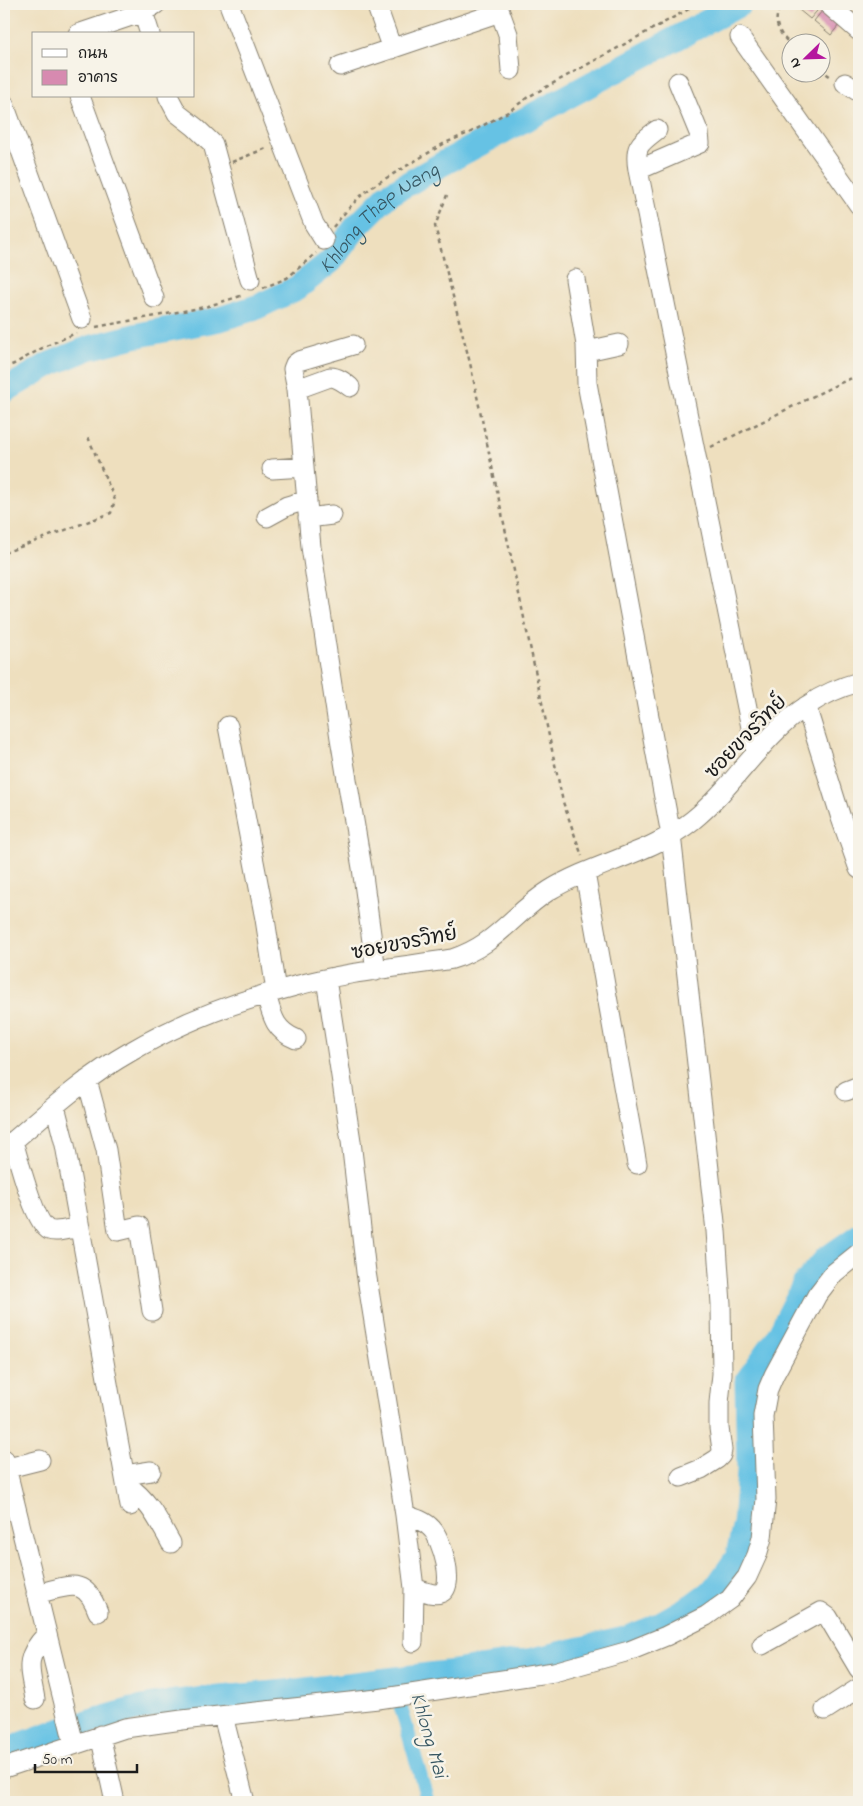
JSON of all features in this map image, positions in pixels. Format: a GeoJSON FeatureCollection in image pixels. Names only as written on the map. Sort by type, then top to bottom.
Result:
{"type":"FeatureCollection","features":[{"type":"Feature","properties":{"kind":"street"},"geometry":{"type":"LineString","coordinates":[[229,4],[314,224],[324,240]]}},
{"type":"Feature","properties":{"kind":"street"},"geometry":{"type":"LineString","coordinates":[[376,4],[392,49]]}},
{"type":"Feature","properties":{"kind":"street"},"geometry":{"type":"LineString","coordinates":[[828,4],[859,31]]}},
{"type":"Feature","properties":{"kind":"street"},"geometry":{"type":"LineString","coordinates":[[340,66],[392,49],[499,8],[508,34],[512,70]]}},
{"type":"Feature","properties":{"kind":"street"},"geometry":{"type":"LineString","coordinates":[[84,32],[143,11]]}},
{"type":"Feature","properties":{"kind":"street"},"geometry":{"type":"LineString","coordinates":[[138,32],[143,11]]}},
{"type":"Feature","properties":{"kind":"street"},"geometry":{"type":"LineString","coordinates":[[143,11],[149,32]]}},
{"type":"Feature","properties":{"kind":"street"},"geometry":{"type":"LineString","coordinates":[[740,37],[859,205]]}},
{"type":"Feature","properties":{"kind":"street"},"geometry":{"type":"LineString","coordinates":[[638,170],[700,143],[699,133],[678,82]]}},
{"type":"Feature","properties":{"kind":"street"},"geometry":{"type":"LineString","coordinates":[[81,98],[154,298]]}},
{"type":"Feature","properties":{"kind":"street"},"geometry":{"type":"LineString","coordinates":[[169,98],[177,113],[212,144],[252,288]]}},
{"type":"Feature","properties":{"kind":"street"},"geometry":{"type":"LineString","coordinates":[[4,104],[86,326]]}},
{"type":"Feature","properties":{"kind":"street"},"geometry":{"type":"LineString","coordinates":[[657,130],[638,145],[636,151],[638,170],[756,752]]}},
{"type":"Feature","properties":{"kind":"street"},"geometry":{"type":"LineString","coordinates":[[575,280],[587,351],[587,383],[672,835],[716,1231],[721,1304],[722,1374],[719,1428],[722,1450],[721,1455],[717,1459],[701,1469],[681,1477]]}},
{"type":"Feature","properties":{"kind":"street"},"geometry":{"type":"LineString","coordinates":[[587,351],[619,344]]}},
{"type":"Feature","properties":{"kind":"street"},"geometry":{"type":"LineString","coordinates":[[352,345],[300,361],[295,364],[293,369],[311,547],[362,868],[376,971]]}},
{"type":"Feature","properties":{"kind":"street"},"geometry":{"type":"LineString","coordinates":[[296,389],[330,377],[342,380],[350,387]]}},
{"type":"Feature","properties":{"kind":"street"},"geometry":{"type":"LineString","coordinates":[[272,469],[304,467]]}},
{"type":"Feature","properties":{"kind":"street"},"geometry":{"type":"LineString","coordinates":[[267,517],[287,506],[332,515]]}},
{"type":"Feature","properties":{"kind":"street","name":"ซอยขจรวิทย์"},"geometry":{"type":"LineString","coordinates":[[8,1145],[87,1080],[129,1052],[165,1033],[228,1005],[326,979],[452,959],[468,954],[491,940],[535,901],[551,890],[586,872],[672,835],[713,802],[756,752],[806,706],[838,688],[859,682]]}},
{"type":"Feature","properties":{"kind":"street"},"geometry":{"type":"LineString","coordinates":[[806,706],[859,869]]}},
{"type":"Feature","properties":{"kind":"street"},"geometry":{"type":"LineString","coordinates":[[228,726],[265,919],[273,1018],[279,1029],[286,1035],[296,1039]]}},
{"type":"Feature","properties":{"kind":"street"},"geometry":{"type":"LineString","coordinates":[[586,872],[637,1164]]}},
{"type":"Feature","properties":{"kind":"street"},"geometry":{"type":"LineString","coordinates":[[326,979],[351,1141],[366,1272],[405,1515],[414,1588],[413,1642]]}},
{"type":"Feature","properties":{"kind":"street"},"geometry":{"type":"LineString","coordinates":[[87,1080],[106,1150],[118,1231],[139,1226],[152,1311]]}},
{"type":"Feature","properties":{"kind":"street"},"geometry":{"type":"LineString","coordinates":[[54,1106],[65,1145],[130,1506]]}},
{"type":"Feature","properties":{"kind":"street"},"geometry":{"type":"LineString","coordinates":[[8,1145],[40,1220],[46,1228],[51,1231],[80,1227]]}},
{"type":"Feature","properties":{"kind":"street"},"geometry":{"type":"LineString","coordinates":[[4,1768],[73,1740],[100,1736],[125,1728],[378,1699],[554,1672],[629,1651],[666,1636],[706,1616],[730,1599],[747,1577],[762,1538],[766,1499],[763,1416],[768,1389],[780,1362],[817,1295],[834,1273],[859,1253]]}},
{"type":"Feature","properties":{"kind":"street"},"geometry":{"type":"LineString","coordinates":[[40,1460],[4,1466],[73,1740]]}},
{"type":"Feature","properties":{"kind":"street"},"geometry":{"type":"LineString","coordinates":[[126,1479],[151,1471]]}},
{"type":"Feature","properties":{"kind":"street"},"geometry":{"type":"LineString","coordinates":[[126,1479],[153,1509],[170,1543]]}},
{"type":"Feature","properties":{"kind":"street"},"geometry":{"type":"LineString","coordinates":[[405,1515],[422,1520],[432,1528],[439,1536],[445,1557],[448,1584],[446,1590],[435,1594],[414,1588]]}},
{"type":"Feature","properties":{"kind":"street"},"geometry":{"type":"LineString","coordinates":[[36,1594],[73,1586],[82,1587],[93,1599],[98,1612]]}},
{"type":"Feature","properties":{"kind":"street"},"geometry":{"type":"LineString","coordinates":[[762,1645],[821,1612],[828,1617],[859,1669]]}},
{"type":"Feature","properties":{"kind":"street"},"geometry":{"type":"LineString","coordinates":[[35,1699],[30,1659],[36,1645],[46,1635]]}},
{"type":"Feature","properties":{"kind":"street"},"geometry":{"type":"LineString","coordinates":[[825,1710],[859,1688]]}},
{"type":"Feature","properties":{"kind":"street"},"geometry":{"type":"LineString","coordinates":[[223,1716],[245,1802]]}},
{"type":"Feature","properties":{"kind":"street"},"geometry":{"type":"LineString","coordinates":[[100,1736],[114,1802]]}},
{"type":"Feature","properties":{"kind":"path"},"geometry":{"type":"LineString","coordinates":[[4,368],[86,326],[205,308],[252,288],[287,278],[317,252],[343,215],[367,189],[445,143],[471,132],[508,112],[528,98],[698,4]]}},
{"type":"Feature","properties":{"kind":"path"},"geometry":{"type":"LineString","coordinates":[[772,4],[780,9]]}},
{"type":"Feature","properties":{"kind":"path"},"geometry":{"type":"LineString","coordinates":[[780,32],[776,23],[783,4]]}},
{"type":"Feature","properties":{"kind":"path"},"geometry":{"type":"LineString","coordinates":[[218,167],[282,142]]}},
{"type":"Feature","properties":{"kind":"path"},"geometry":{"type":"LineString","coordinates":[[447,196],[435,226],[470,363],[563,802],[586,872]]}},
{"type":"Feature","properties":{"kind":"path"},"geometry":{"type":"LineString","coordinates":[[696,455],[859,375]]}},
{"type":"Feature","properties":{"kind":"path"},"geometry":{"type":"LineString","coordinates":[[4,553],[111,513],[115,500],[88,437]]}},
{"type":"Feature","properties":{"kind":"building"},"geometry":{"type":"Polygon","coordinates":[[[823,4],[810,19],[793,5],[823,4]]]}},
{"type":"Feature","properties":{"kind":"building"},"geometry":{"type":"Polygon","coordinates":[[[826,6],[843,20],[831,35],[830,32],[814,21],[826,6]]]}},
{"type":"Feature","properties":{"kind":"waterway","name":"Khlong Thap Nang"},"geometry":{"type":"LineString","coordinates":[[4,391],[50,364],[89,348],[134,336],[220,319],[257,307],[297,288],[331,261],[356,227],[388,195],[740,4]]}},
{"type":"Feature","properties":{"kind":"waterway","name":"Khlong Thap Nang"},"geometry":{"type":"LineString","coordinates":[[4,385],[7,389]]}},
{"type":"Feature","properties":{"kind":"waterway"},"geometry":{"type":"LineString","coordinates":[[4,1751],[55,1732],[132,1710],[175,1702],[297,1691],[446,1673],[533,1660],[625,1639],[651,1629],[693,1605],[716,1588],[737,1558],[745,1524],[749,1471],[747,1381],[777,1339],[804,1285],[826,1259],[859,1236]]}},
{"type":"Feature","properties":{"kind":"waterway","name":"Khlong Mai"},"geometry":{"type":"LineString","coordinates":[[393,1680],[428,1802]]}}]}
